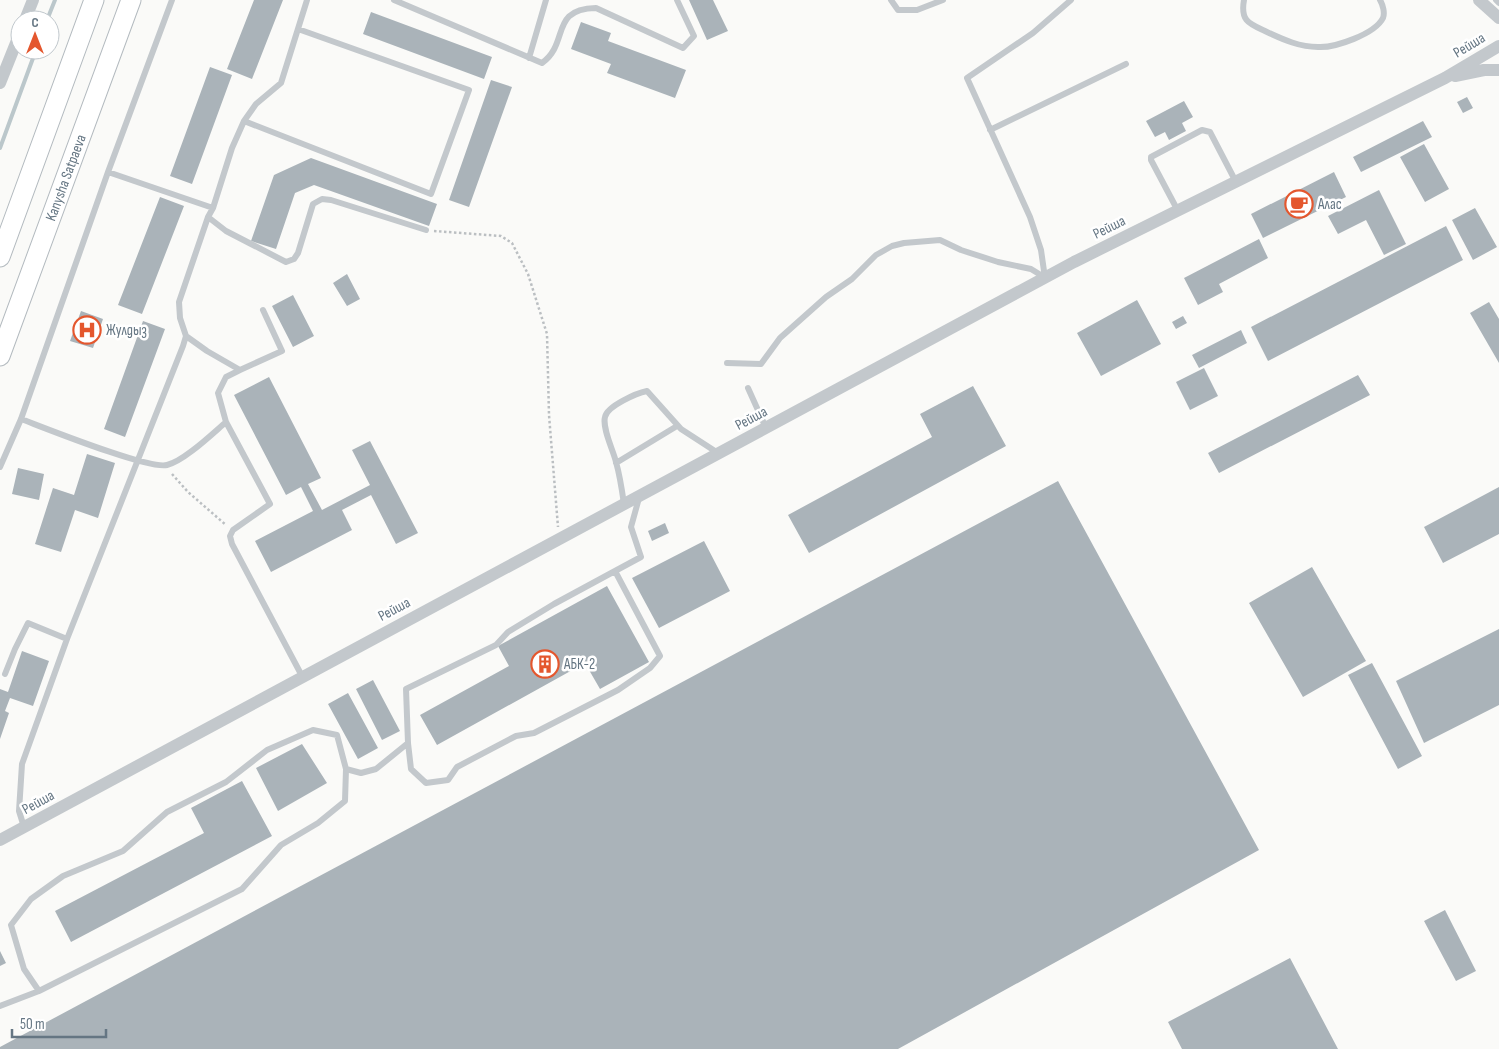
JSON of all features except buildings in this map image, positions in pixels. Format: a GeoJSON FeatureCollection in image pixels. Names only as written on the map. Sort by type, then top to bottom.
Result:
{"type":"FeatureCollection","features":[{"type":"Feature","properties":{"kind":"main road"},"geometry":{"type":"LineString","coordinates":[[0,258],[94,0]]}},
{"type":"Feature","properties":{"kind":"main road","name":"Kanysha Satpaeva"},"geometry":{"type":"LineString","coordinates":[[0,356],[5,328],[131,0]]}},
{"type":"Feature","properties":{"kind":"street"},"geometry":{"type":"LineString","coordinates":[[1479,0],[1499,18]]}},
{"type":"Feature","properties":{"kind":"street","name":"Рейша"},"geometry":{"type":"LineString","coordinates":[[0,840],[1045,278],[1445,78],[1499,46]]}},
{"type":"Feature","properties":{"kind":"street"},"geometry":{"type":"LineString","coordinates":[[0,83],[10,58]]}},
{"type":"Feature","properties":{"kind":"street"},"geometry":{"type":"LineString","coordinates":[[1445,78],[1484,70],[1499,70]]}},
{"type":"Feature","properties":{"kind":"lane"},"geometry":{"type":"LineString","coordinates":[[0,467],[21,419],[108,172],[172,0]]}},
{"type":"Feature","properties":{"kind":"lane"},"geometry":{"type":"LineString","coordinates":[[240,370],[207,351],[186,336],[180,318],[179,302],[213,208],[232,148],[244,121],[256,104],[281,83],[306,0]]}},
{"type":"Feature","properties":{"kind":"lane"},"geometry":{"type":"LineString","coordinates":[[394,0],[542,63],[548,59],[568,15],[581,8],[596,8],[683,48],[694,36],[677,0]]}},
{"type":"Feature","properties":{"kind":"lane"},"geometry":{"type":"LineString","coordinates":[[529,58],[546,0]]}},
{"type":"Feature","properties":{"kind":"lane"},"geometry":{"type":"LineString","coordinates":[[891,0],[898,10],[916,10],[943,0]]}},
{"type":"Feature","properties":{"kind":"lane"},"geometry":{"type":"LineString","coordinates":[[1045,278],[1041,250],[1030,217],[967,78],[1032,33],[1071,0]]}},
{"type":"Feature","properties":{"kind":"lane"},"geometry":{"type":"LineString","coordinates":[[1244,0],[1242,11],[1250,24],[1295,44],[1320,48],[1338,45],[1377,26],[1384,16],[1383,5],[1380,0]]}},
{"type":"Feature","properties":{"kind":"lane"},"geometry":{"type":"LineString","coordinates":[[1496,0],[1499,3]]}},
{"type":"Feature","properties":{"kind":"lane"},"geometry":{"type":"LineString","coordinates":[[244,121],[431,194],[469,90],[298,29]]}},
{"type":"Feature","properties":{"kind":"lane"},"geometry":{"type":"LineString","coordinates":[[990,130],[1126,64]]}},
{"type":"Feature","properties":{"kind":"lane"},"geometry":{"type":"LineString","coordinates":[[1178,211],[1151,160],[1152,157],[1202,130],[1210,132],[1236,182]]}},
{"type":"Feature","properties":{"kind":"lane"},"geometry":{"type":"LineString","coordinates":[[108,172],[213,208]]}},
{"type":"Feature","properties":{"kind":"lane"},"geometry":{"type":"LineString","coordinates":[[208,218],[226,231],[286,262],[294,259],[298,254],[313,204],[322,199],[331,200],[426,230]]}},
{"type":"Feature","properties":{"kind":"lane"},"geometry":{"type":"LineString","coordinates":[[727,363],[762,364],[780,338],[826,297],[852,279],[876,255],[892,246],[940,240],[961,250],[998,262],[1031,269],[1045,278]]}},
{"type":"Feature","properties":{"kind":"lane"},"geometry":{"type":"LineString","coordinates":[[263,310],[282,351],[226,377],[218,393],[226,422],[270,504],[233,530],[230,536],[232,544],[302,676]]}},
{"type":"Feature","properties":{"kind":"lane"},"geometry":{"type":"LineString","coordinates":[[24,828],[20,812],[22,764],[68,639],[186,336]]}},
{"type":"Feature","properties":{"kind":"lane"},"geometry":{"type":"LineString","coordinates":[[748,388],[766,429]]}},
{"type":"Feature","properties":{"kind":"lane"},"geometry":{"type":"LineString","coordinates":[[624,504],[616,462],[604,424],[605,415],[610,409],[639,393],[647,391],[677,426],[719,454]]}},
{"type":"Feature","properties":{"kind":"lane"},"geometry":{"type":"LineString","coordinates":[[21,419],[137,461],[165,466],[179,460],[226,422]]}},
{"type":"Feature","properties":{"kind":"lane"},"geometry":{"type":"LineString","coordinates":[[616,462],[677,426]]}},
{"type":"Feature","properties":{"kind":"lane"},"geometry":{"type":"LineString","coordinates":[[615,571],[660,656],[650,668],[618,690],[542,729],[534,733],[516,736],[457,767],[448,780],[426,783],[411,769],[406,689],[496,645],[508,632],[554,604],[615,571],[641,557],[631,527],[639,497]]}},
{"type":"Feature","properties":{"kind":"lane"},"geometry":{"type":"LineString","coordinates":[[5,674],[28,624],[68,639]]}},
{"type":"Feature","properties":{"kind":"lane"},"geometry":{"type":"LineString","coordinates":[[0,1006],[39,991],[242,889],[281,845],[318,823],[345,801],[346,769],[337,735],[313,730],[267,750],[226,782],[167,812],[123,851],[63,876],[31,899],[11,925],[24,969],[39,991]]}},
{"type":"Feature","properties":{"kind":"lane"},"geometry":{"type":"LineString","coordinates":[[346,769],[361,772],[376,769],[408,743]]}},
{"type":"Feature","properties":{"kind":"path"},"geometry":{"type":"LineString","coordinates":[[426,230],[501,236],[512,243],[528,274],[547,334],[549,415],[560,539]]}},
{"type":"Feature","properties":{"kind":"path"},"geometry":{"type":"LineString","coordinates":[[165,466],[195,498],[233,530]]}},
{"type":"Feature","properties":{"kind":"waterway"},"geometry":{"type":"LineString","coordinates":[[51,10],[55,0]]}},
{"type":"Feature","properties":{"kind":"waterway"},"geometry":{"type":"LineString","coordinates":[[0,148],[32,60]]}},
{"type":"Feature","properties":{"kind":"place","name":"Алас"},"geometry":{"type":"Point","coordinates":[1299,204]}},
{"type":"Feature","properties":{"kind":"place","name":"Жулдыз"},"geometry":{"type":"Point","coordinates":[87,330]}},
{"type":"Feature","properties":{"kind":"place","name":"АБК-2"},"geometry":{"type":"Point","coordinates":[545,664]}}]}
